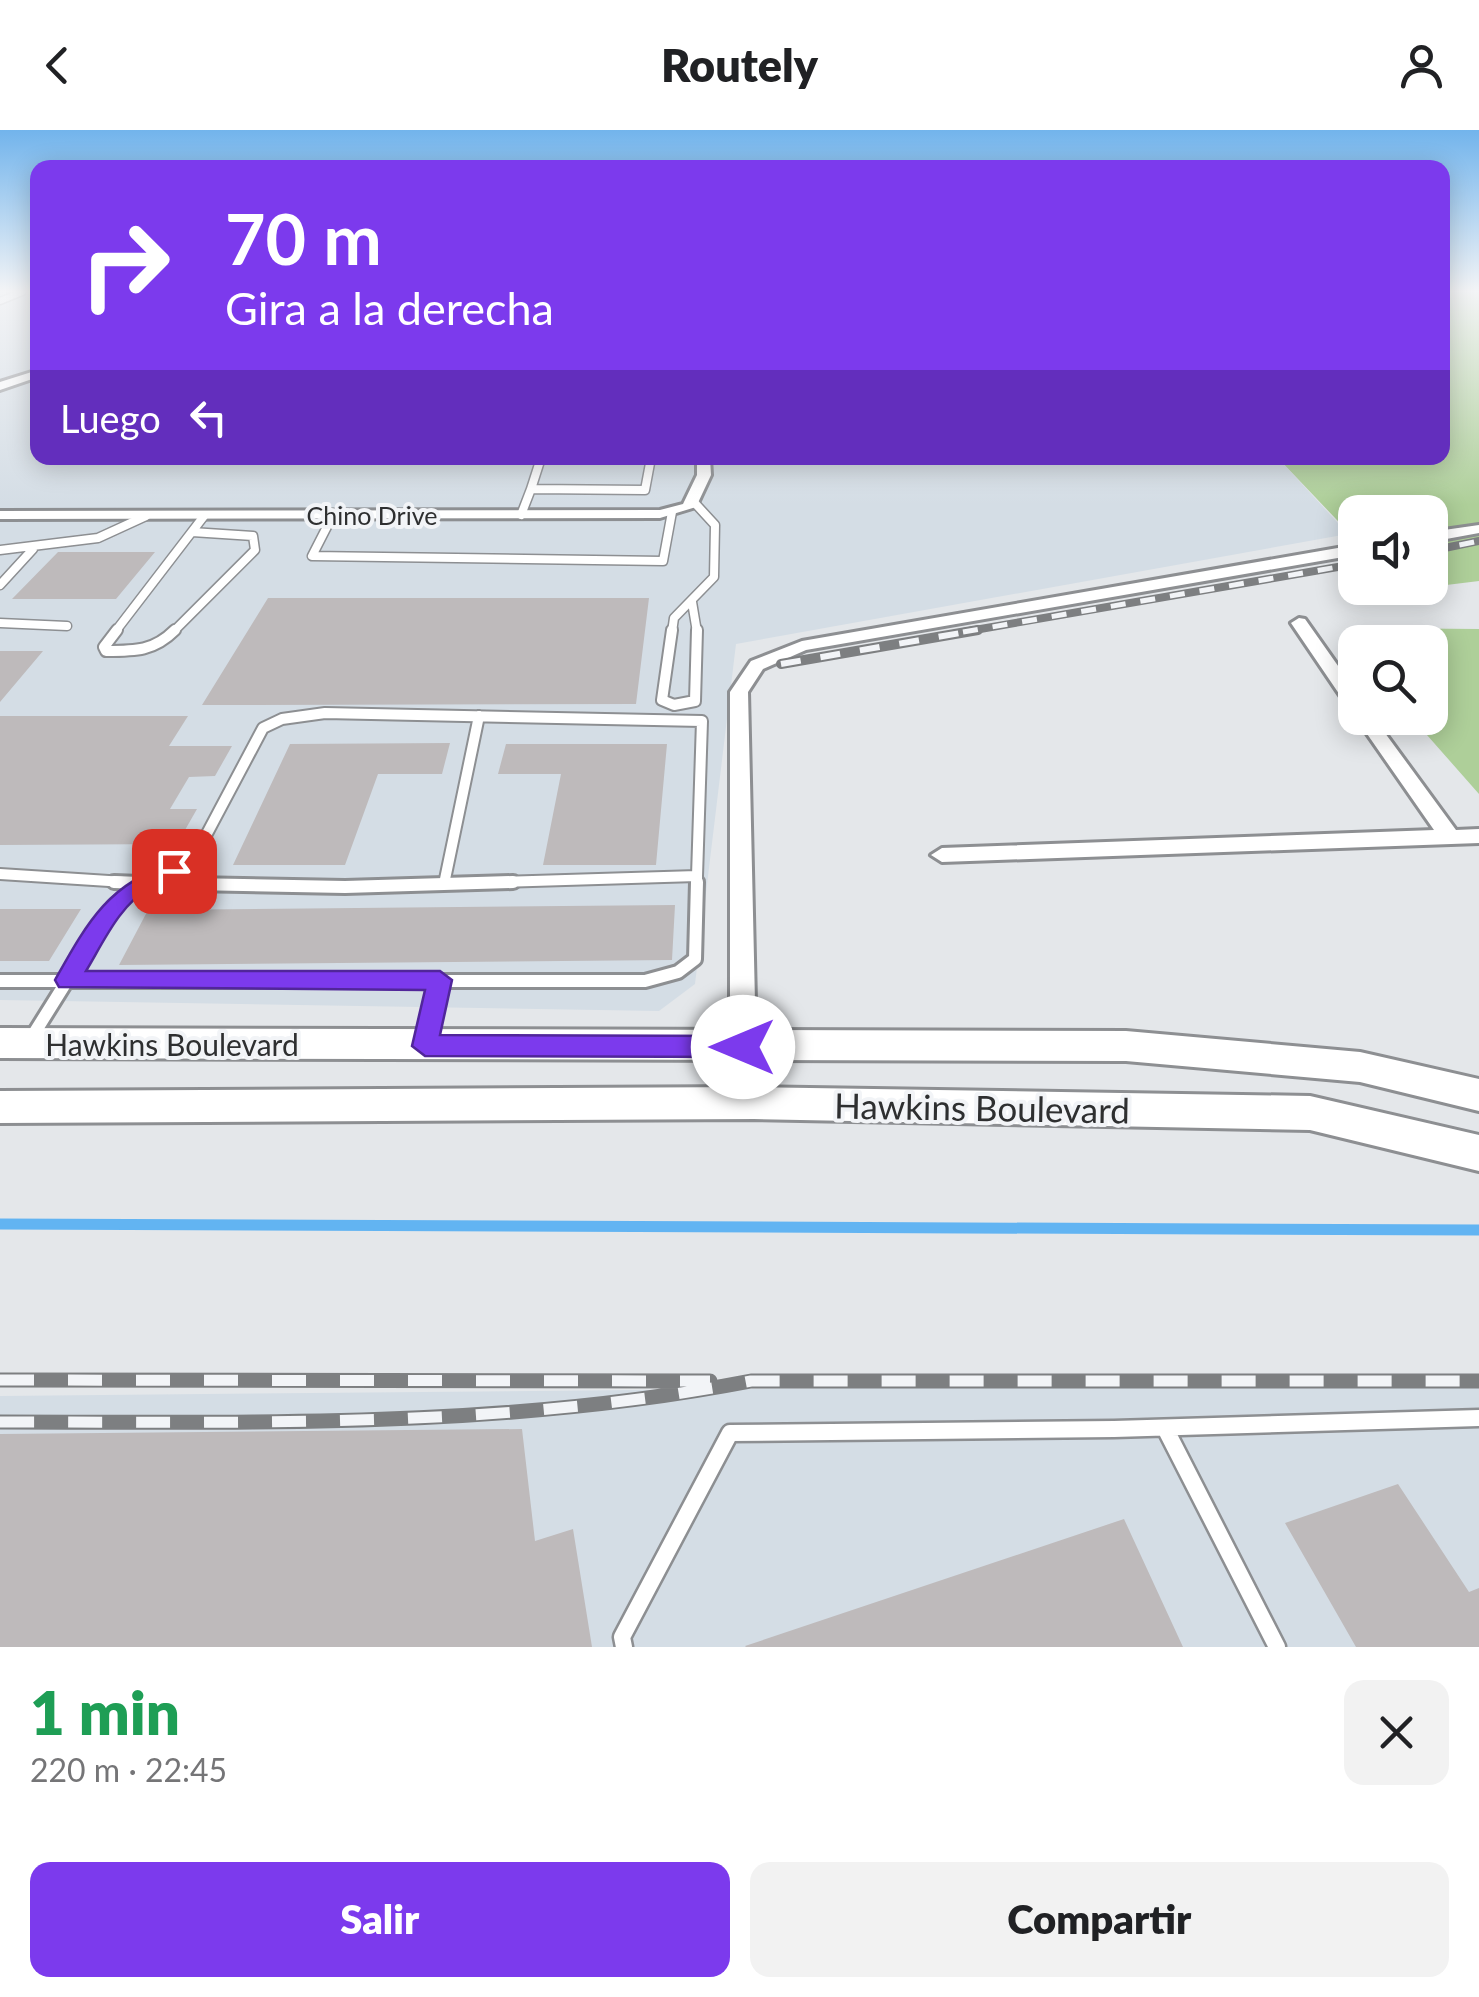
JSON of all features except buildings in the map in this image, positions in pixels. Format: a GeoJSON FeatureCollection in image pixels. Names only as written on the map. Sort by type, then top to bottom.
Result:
{"type":"FeatureCollection","features":[{"type":"Feature","properties":{"kind":"main road","name":"Hawkins Boulevard"},"geometry":{"type":"LineString","coordinates":[[14,1044],[1126,1046],[1360,1067],[1479,1095]]}},
{"type":"Feature","properties":{"kind":"main road"},"geometry":{"type":"LineString","coordinates":[[743,1047],[754,1103]]}},
{"type":"Feature","properties":{"kind":"main road","name":"Hawkins Boulevard"},"geometry":{"type":"LineString","coordinates":[[0,1107],[754,1103],[1310,1113],[1479,1153]]}},
{"type":"Feature","properties":{"kind":"street"},"geometry":{"type":"LineString","coordinates":[[2,384],[30,375]]}},
{"type":"Feature","properties":{"kind":"street"},"geometry":{"type":"LineString","coordinates":[[692,500],[704,465]]}},
{"type":"Feature","properties":{"kind":"street","name":"Chino Drive"},"geometry":{"type":"LineString","coordinates":[[0,515],[672,512],[689,507],[692,500]]}},
{"type":"Feature","properties":{"kind":"street"},"geometry":{"type":"LineString","coordinates":[[0,535],[20,516]]}},
{"type":"Feature","properties":{"kind":"street"},"geometry":{"type":"LineString","coordinates":[[1448,535],[1479,529]]}},
{"type":"Feature","properties":{"kind":"street"},"geometry":{"type":"LineString","coordinates":[[743,1047],[739,692],[757,666],[802,646],[1338,553]]}},
{"type":"Feature","properties":{"kind":"street"},"geometry":{"type":"LineString","coordinates":[[1298,624],[1338,679]]}},
{"type":"Feature","properties":{"kind":"street"},"geometry":{"type":"LineString","coordinates":[[1377,735],[1450,837]]}},
{"type":"Feature","properties":{"kind":"street"},"geometry":{"type":"LineString","coordinates":[[942,855],[1479,836]]}},
{"type":"Feature","properties":{"kind":"lane"},"geometry":{"type":"LineString","coordinates":[[520,515],[538,465]]}},
{"type":"Feature","properties":{"kind":"lane"},"geometry":{"type":"LineString","coordinates":[[531,489],[646,490],[650,465]]}},
{"type":"Feature","properties":{"kind":"lane"},"geometry":{"type":"LineString","coordinates":[[692,500],[713,515],[718,526],[714,577],[674,618],[662,700],[674,705],[694,701],[698,612],[692,602]]}},
{"type":"Feature","properties":{"kind":"lane"},"geometry":{"type":"LineString","coordinates":[[333,516],[312,556],[663,561],[672,512]]}},
{"type":"Feature","properties":{"kind":"lane"},"geometry":{"type":"LineString","coordinates":[[82,538],[100,516]]}},
{"type":"Feature","properties":{"kind":"lane"},"geometry":{"type":"LineString","coordinates":[[0,550],[34,549],[132,529],[146,516]]}},
{"type":"Feature","properties":{"kind":"lane"},"geometry":{"type":"LineString","coordinates":[[192,532],[240,532],[252,536],[255,550],[160,645],[142,651],[106,651],[104,648],[204,516]]}},
{"type":"Feature","properties":{"kind":"lane"},"geometry":{"type":"LineString","coordinates":[[0,585],[34,549]]}},
{"type":"Feature","properties":{"kind":"lane"},"geometry":{"type":"LineString","coordinates":[[0,623],[67,626]]}},
{"type":"Feature","properties":{"kind":"lane"},"geometry":{"type":"LineString","coordinates":[[0,981],[67,980],[645,981],[678,972],[694,959],[702,720],[324,713],[282,719],[263,728],[194,860],[140,883],[114,907],[67,980],[14,1044]]}},
{"type":"Feature","properties":{"kind":"lane"},"geometry":{"type":"LineString","coordinates":[[444,884],[479,716]]}},
{"type":"Feature","properties":{"kind":"lane"},"geometry":{"type":"LineString","coordinates":[[0,874],[140,883],[444,884],[697,876]]}},
{"type":"Feature","properties":{"kind":"lane"},"geometry":{"type":"LineString","coordinates":[[425,1046],[440,980]]}},
{"type":"Feature","properties":{"kind":"lane"},"geometry":{"type":"LineString","coordinates":[[624,1647],[622,1637],[730,1433],[1165,1428],[1479,1418]]}},
{"type":"Feature","properties":{"kind":"lane"},"geometry":{"type":"LineString","coordinates":[[1165,1428],[1277,1647]]}},
{"type":"Feature","properties":{"kind":"shaded area"},"geometry":{"type":"Polygon","coordinates":[[[0,363],[30,363],[30,465],[1284,465],[1338,523],[1338,536],[736,644],[695,984],[659,1011],[0,1000],[0,363]]]}},
{"type":"Feature","properties":{"kind":"shaded area"},"geometry":{"type":"Polygon","coordinates":[[[1479,1382],[1479,1647],[0,1647],[0,1396],[1479,1382]]]}},
{"type":"Feature","properties":{"kind":"green space"},"geometry":{"type":"Polygon","coordinates":[[[1450,363],[1479,363],[1479,581],[1448,585],[1448,495],[1338,495],[1338,521],[1285,465],[1450,465],[1450,363]]]}},
{"type":"Feature","properties":{"kind":"green space"},"geometry":{"type":"Polygon","coordinates":[[[1448,629],[1479,629],[1479,794],[1427,735],[1448,735],[1448,629]]]}},
{"type":"Feature","properties":{"kind":"waterway"},"geometry":{"type":"LineString","coordinates":[[0,1224],[1479,1230]]}},
{"type":"Feature","properties":{"kind":"railway"},"geometry":{"type":"LineString","coordinates":[[1448,547],[1479,541]]}},
{"type":"Feature","properties":{"kind":"railway"},"geometry":{"type":"LineString","coordinates":[[963,632],[1338,567]]}},
{"type":"Feature","properties":{"kind":"railway"},"geometry":{"type":"LineString","coordinates":[[781,664],[978,630]]}},
{"type":"Feature","properties":{"kind":"railway"},"geometry":{"type":"LineString","coordinates":[[0,1380],[710,1381]]}},
{"type":"Feature","properties":{"kind":"railway"},"geometry":{"type":"LineString","coordinates":[[0,1422],[283,1422],[471,1415],[658,1397],[751,1381],[1479,1381]]}},
{"type":"Feature","properties":{"kind":"route"},"geometry":{"type":"LineString","coordinates":[[174,871],[140,883],[114,907],[67,980],[440,980],[425,1046],[743,1047]]}}]}
